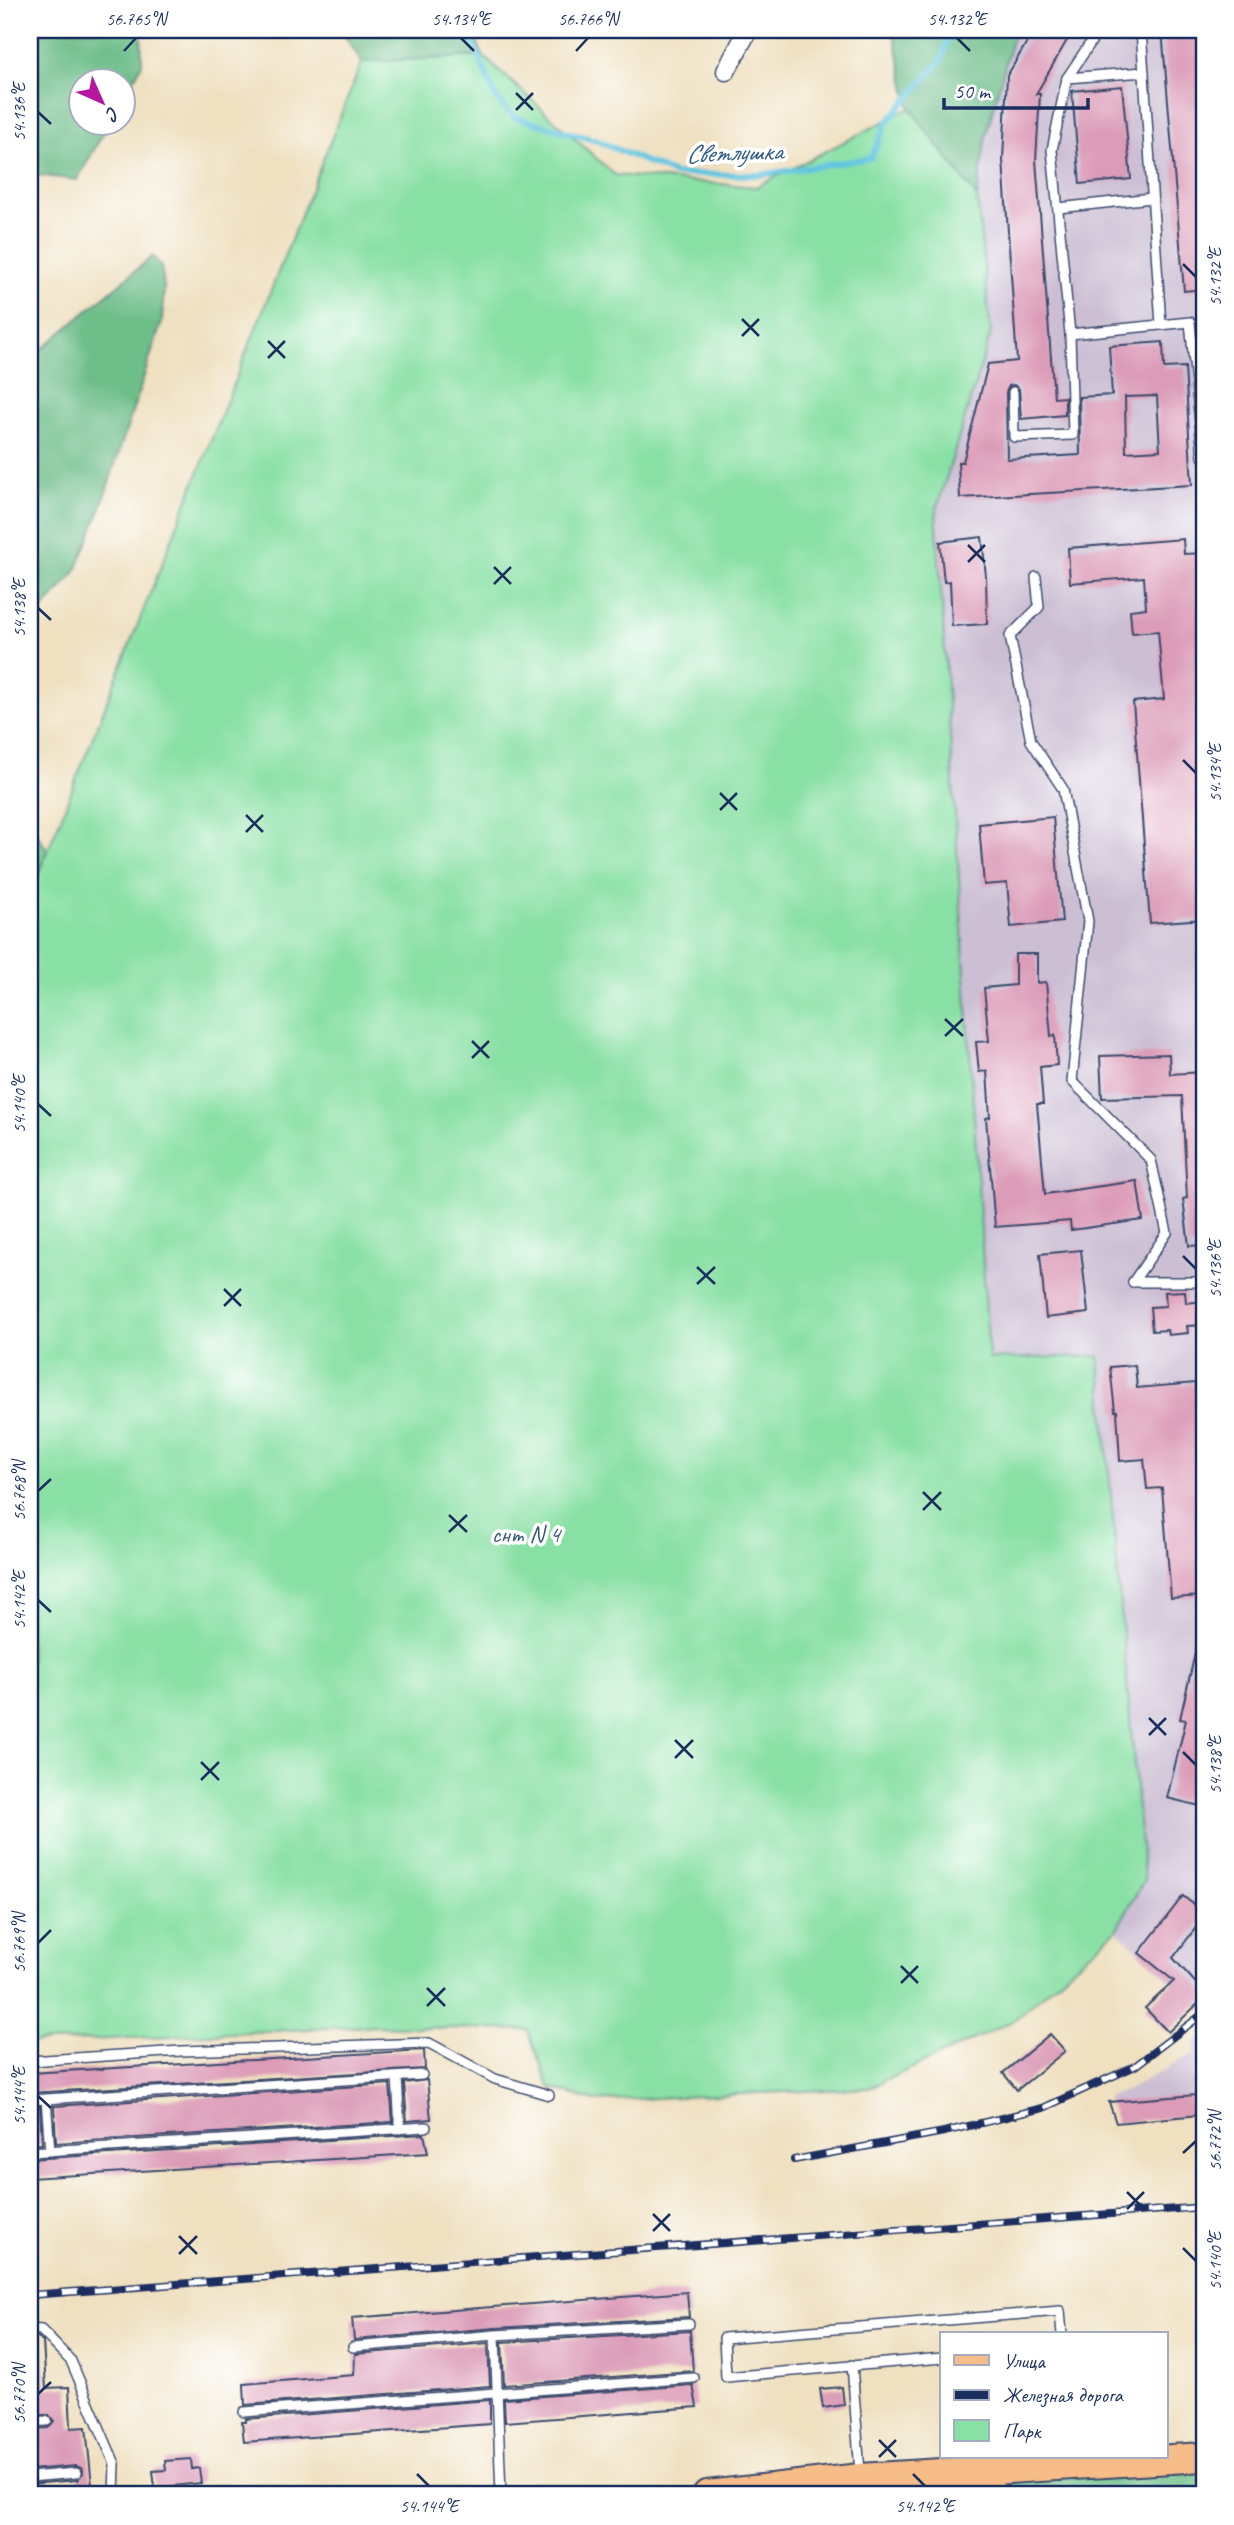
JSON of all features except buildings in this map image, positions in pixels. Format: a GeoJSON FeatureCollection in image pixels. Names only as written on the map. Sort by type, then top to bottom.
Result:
{"type":"FeatureCollection","features":[{"type":"Feature","properties":{"kind":"main road"},"geometry":{"type":"LineString","coordinates":[[707,2495],[860,2479],[1204,2458]]}},
{"type":"Feature","properties":{"kind":"main road"},"geometry":{"type":"LineString","coordinates":[[956,2473],[993,2495]]}},
{"type":"Feature","properties":{"kind":"street"},"geometry":{"type":"LineString","coordinates":[[726,71],[748,30]]}},
{"type":"Feature","properties":{"kind":"lane"},"geometry":{"type":"LineString","coordinates":[[1013,392],[1014,437],[1073,435],[1070,334],[1052,150],[1067,78],[1099,30]]}},
{"type":"Feature","properties":{"kind":"lane"},"geometry":{"type":"LineString","coordinates":[[1141,30],[1161,325]]}},
{"type":"Feature","properties":{"kind":"lane"},"geometry":{"type":"LineString","coordinates":[[1067,78],[1144,72]]}},
{"type":"Feature","properties":{"kind":"lane"},"geometry":{"type":"LineString","coordinates":[[1058,208],[1152,198]]}},
{"type":"Feature","properties":{"kind":"lane"},"geometry":{"type":"LineString","coordinates":[[1070,334],[1190,322],[1202,422],[1203,457]]}},
{"type":"Feature","properties":{"kind":"lane"},"geometry":{"type":"LineString","coordinates":[[1036,577],[1040,607],[1010,636],[1031,741],[1063,789],[1088,921],[1072,1081],[1151,1160],[1167,1233],[1133,1282],[1204,1282]]}},
{"type":"Feature","properties":{"kind":"lane"},"geometry":{"type":"LineString","coordinates":[[30,2060],[181,2051],[429,2043],[495,2079],[549,2095]]}},
{"type":"Feature","properties":{"kind":"lane"},"geometry":{"type":"LineString","coordinates":[[30,2100],[422,2075]]}},
{"type":"Feature","properties":{"kind":"lane"},"geometry":{"type":"LineString","coordinates":[[397,2077],[400,2129]]}},
{"type":"Feature","properties":{"kind":"lane"},"geometry":{"type":"LineString","coordinates":[[46,2099],[50,2151]]}},
{"type":"Feature","properties":{"kind":"lane"},"geometry":{"type":"LineString","coordinates":[[30,2152],[426,2127]]}},
{"type":"Feature","properties":{"kind":"lane"},"geometry":{"type":"LineString","coordinates":[[940,2358],[726,2377],[724,2338],[1060,2311],[1062,2332]]}},
{"type":"Feature","properties":{"kind":"lane"},"geometry":{"type":"LineString","coordinates":[[353,2347],[495,2335],[690,2324]]}},
{"type":"Feature","properties":{"kind":"lane"},"geometry":{"type":"LineString","coordinates":[[30,2329],[41,2330],[71,2361],[115,2464],[114,2495]]}},
{"type":"Feature","properties":{"kind":"lane"},"geometry":{"type":"LineString","coordinates":[[495,2335],[500,2495]]}},
{"type":"Feature","properties":{"kind":"lane"},"geometry":{"type":"LineString","coordinates":[[852,2365],[860,2479]]}},
{"type":"Feature","properties":{"kind":"lane"},"geometry":{"type":"LineString","coordinates":[[244,2412],[694,2378]]}},
{"type":"Feature","properties":{"kind":"lane"},"geometry":{"type":"LineString","coordinates":[[30,2422],[47,2421]]}},
{"type":"Feature","properties":{"kind":"lane"},"geometry":{"type":"LineString","coordinates":[[30,2476],[76,2473]]}},
{"type":"Feature","properties":{"kind":"shaded area"},"geometry":{"type":"Polygon","coordinates":[[[1017,30],[1204,30],[1204,2007],[1201,2010],[1116,1930],[1144,1879],[1099,1357],[989,1360],[936,511],[991,333],[977,197],[986,135],[1017,30]]]}},
{"type":"Feature","properties":{"kind":"shaded area"},"geometry":{"type":"Polygon","coordinates":[[[1204,2035],[1204,2114],[1116,2123],[1107,2098],[1195,2053],[1194,2043],[1204,2035]]]}},
{"type":"Feature","properties":{"kind":"green space"},"geometry":{"type":"Polygon","coordinates":[[[30,30],[141,30],[142,64],[136,75],[136,66],[66,66],[66,136],[102,136],[77,180],[30,174],[30,30]]]}},
{"type":"Feature","properties":{"kind":"green space"},"geometry":{"type":"Polygon","coordinates":[[[341,30],[473,30],[483,56],[362,62],[341,30]]]}},
{"type":"Feature","properties":{"kind":"green space"},"geometry":{"type":"Polygon","coordinates":[[[893,30],[1017,30],[986,135],[977,197],[910,108],[893,30]]]}},
{"type":"Feature","properties":{"kind":"green space","name":"снт N 4"},"geometry":{"type":"Polygon","coordinates":[[[483,56],[615,175],[756,187],[910,108],[977,197],[991,333],[936,511],[989,1359],[1099,1356],[1144,1880],[1116,1930],[1013,2021],[869,2088],[594,2101],[549,2087],[528,2030],[371,2026],[30,2043],[30,895],[362,62],[483,56]]]}},
{"type":"Feature","properties":{"kind":"green space"},"geometry":{"type":"Polygon","coordinates":[[[153,256],[161,267],[164,284],[162,321],[98,516],[75,573],[30,624],[30,359],[153,256]]]}},
{"type":"Feature","properties":{"kind":"green space"},"geometry":{"type":"Polygon","coordinates":[[[30,823],[48,851],[30,895],[30,823]]]}},
{"type":"Feature","properties":{"kind":"green space"},"geometry":{"type":"Polygon","coordinates":[[[1204,2461],[1204,2495],[1004,2495],[971,2476],[1204,2461]]]}},
{"type":"Feature","properties":{"kind":"waterway","name":"Светлушка"},"geometry":{"type":"LineString","coordinates":[[464,30],[472,41],[496,98],[514,117],[598,141],[674,174],[759,175],[871,158],[887,122],[942,60],[950,30]]}},
{"type":"Feature","properties":{"kind":"railway"},"geometry":{"type":"LineString","coordinates":[[794,2160],[944,2132],[1043,2108],[1135,2066],[1204,2013]]}},
{"type":"Feature","properties":{"kind":"railway"},"geometry":{"type":"LineString","coordinates":[[30,2295],[1204,2207]]}}]}
